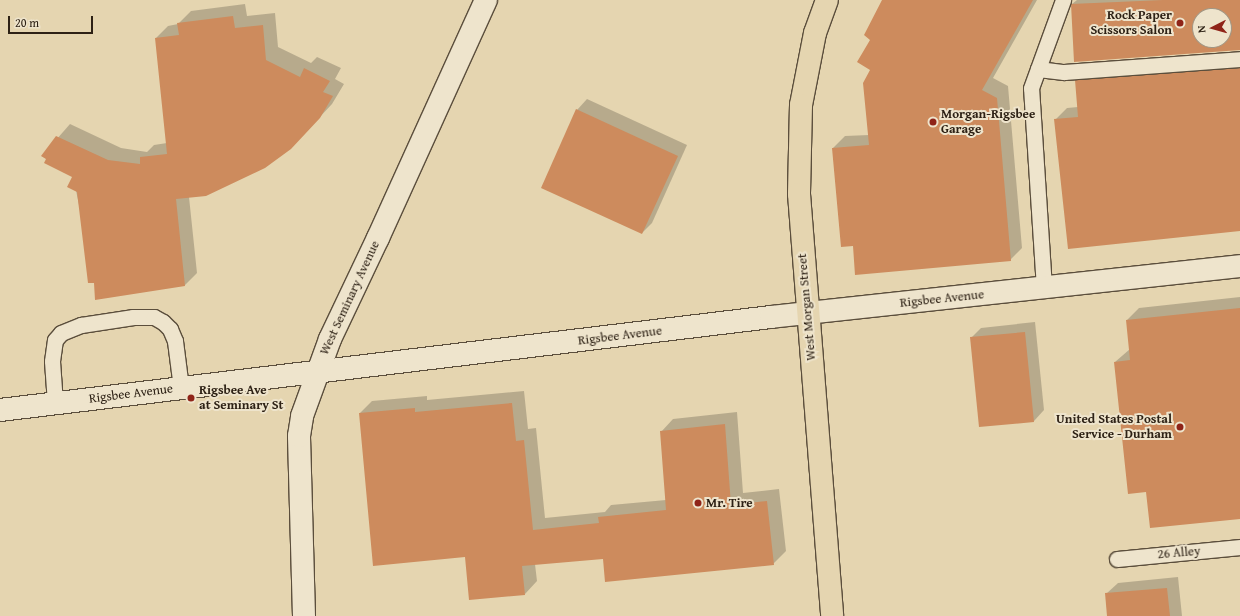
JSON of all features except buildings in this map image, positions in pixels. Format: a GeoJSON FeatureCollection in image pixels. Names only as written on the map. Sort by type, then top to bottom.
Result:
{"type":"FeatureCollection","features":[{"type":"Feature","properties":{"kind":"main road","name":"West Morgan Street"},"geometry":{"type":"LineString","coordinates":[[827,0],[815,33],[799,126],[799,194],[807,314],[832,616]]}},
{"type":"Feature","properties":{"kind":"street","name":"West Seminary Avenue"},"geometry":{"type":"LineString","coordinates":[[304,616],[299,436],[302,416],[316,372],[482,1]]}},
{"type":"Feature","properties":{"kind":"street","name":"Rigsbee Avenue"},"geometry":{"type":"LineString","coordinates":[[0,410],[807,314],[1240,266]]}},
{"type":"Feature","properties":{"kind":"lane"},"geometry":{"type":"LineString","coordinates":[[1044,288],[1031,88],[1063,0]]}},
{"type":"Feature","properties":{"kind":"lane"},"geometry":{"type":"LineString","coordinates":[[1038,69],[1064,72],[1240,59]]}},
{"type":"Feature","properties":{"kind":"lane"},"geometry":{"type":"LineString","coordinates":[[55,403],[52,361],[55,340],[61,332],[81,325],[133,316],[154,317],[164,322],[170,330],[176,341],[181,388]]}},
{"type":"Feature","properties":{"kind":"lane","name":"26 Alley"},"geometry":{"type":"LineString","coordinates":[[1117,559],[1240,547]]}},
{"type":"Feature","properties":{"kind":"place","name":"Rock Paper Scissors Salon"},"geometry":{"type":"Point","coordinates":[1180,23]}},
{"type":"Feature","properties":{"kind":"place","name":"Morgan-Rigsbee Garage"},"geometry":{"type":"Point","coordinates":[933,122]}},
{"type":"Feature","properties":{"kind":"place","name":"Rigsbee Ave at Seminary St"},"geometry":{"type":"Point","coordinates":[191,398]}},
{"type":"Feature","properties":{"kind":"place","name":"United States Postal Service - Durham"},"geometry":{"type":"Point","coordinates":[1180,427]}},
{"type":"Feature","properties":{"kind":"place","name":"Mr. Tire"},"geometry":{"type":"Point","coordinates":[698,503]}}]}
